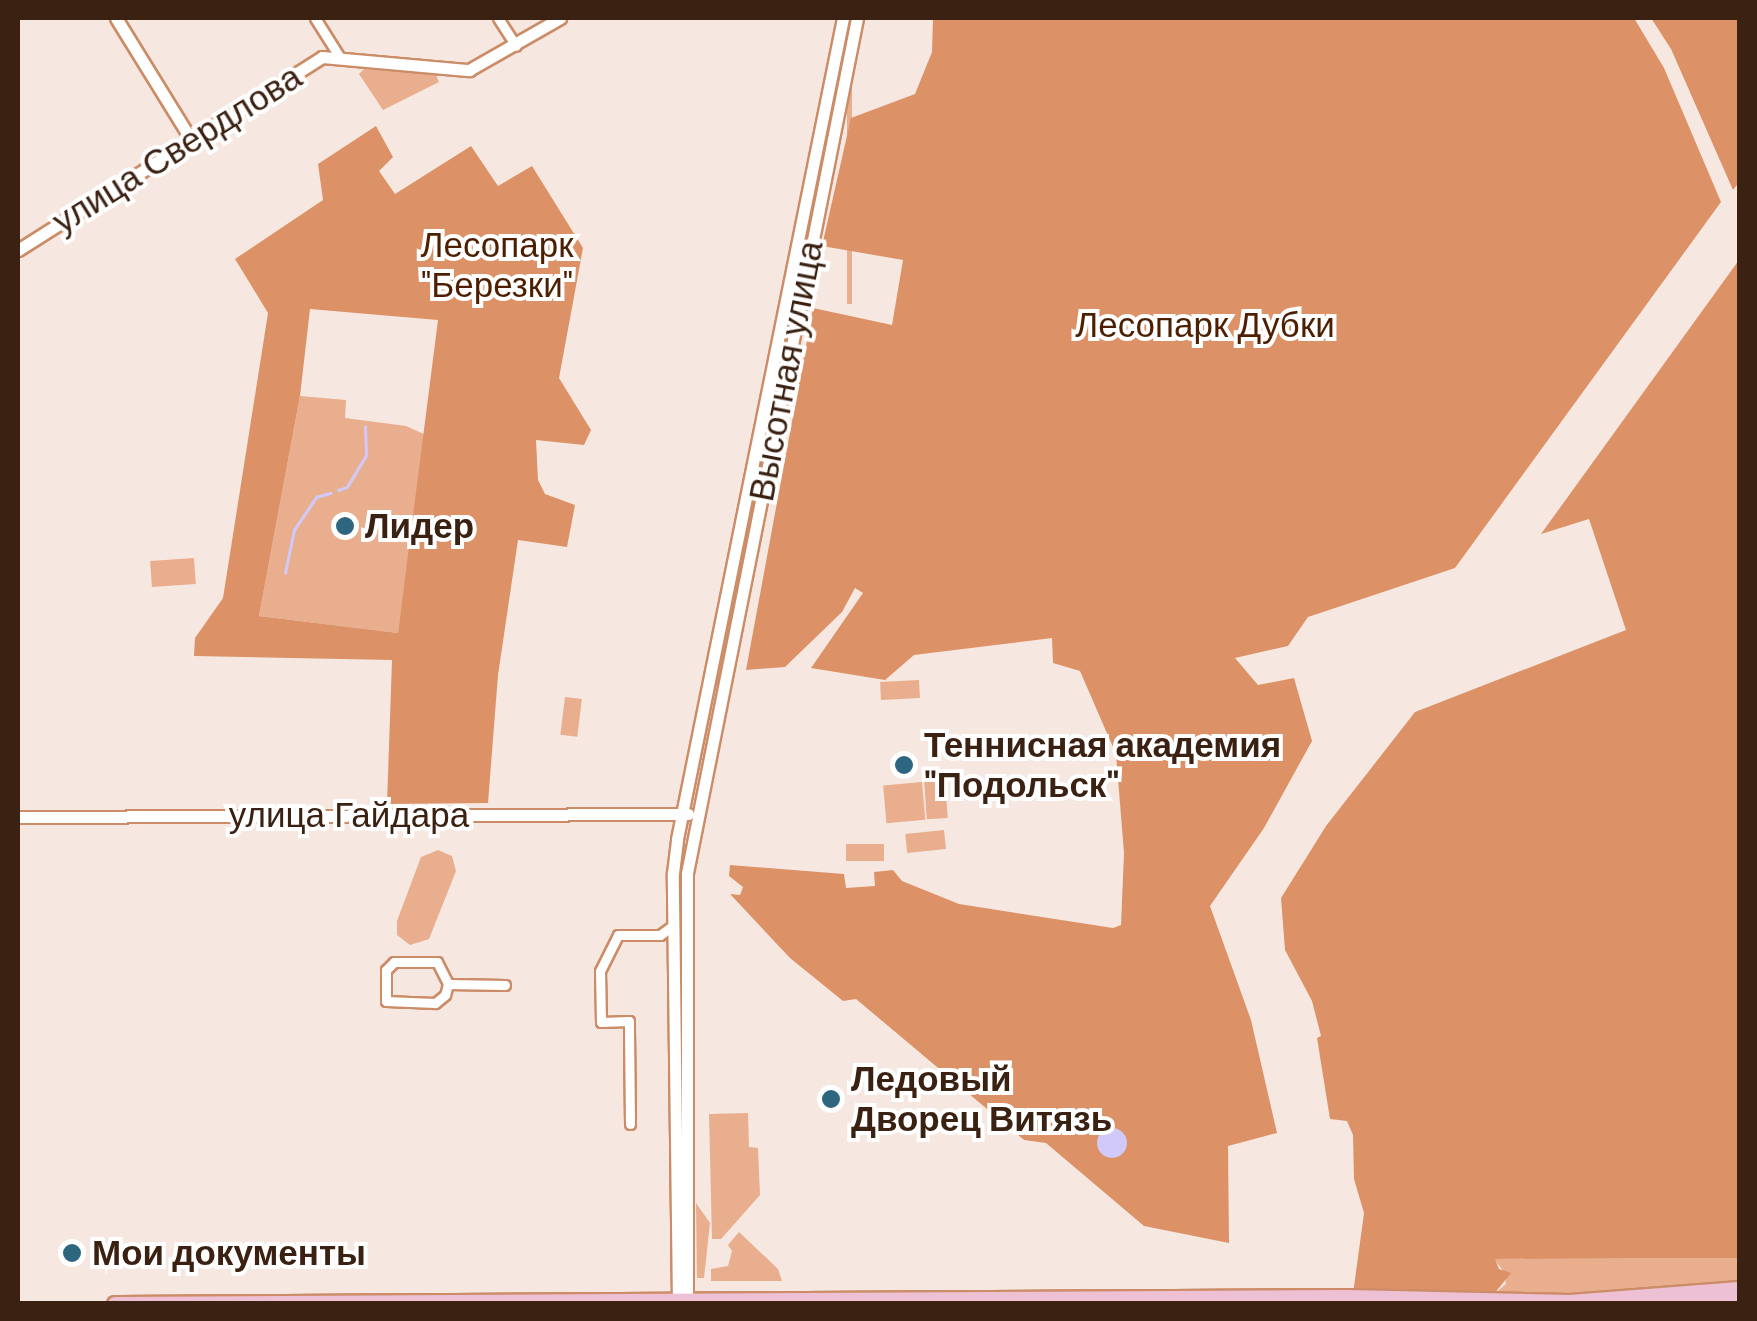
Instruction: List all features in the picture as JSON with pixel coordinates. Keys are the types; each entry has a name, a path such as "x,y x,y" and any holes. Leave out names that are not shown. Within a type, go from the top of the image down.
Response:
{"main road":[{"path":"115,1304 1347,1297 1570,1302 1740,1290"},
{"path":"1680,1304 1740,1301"}],"street":[{"path":"116,18 192,140"},
{"path":"315,18 339,56 365,63 462,71 477,68 560,18"},
{"path":"498,18 516,46"},
{"name":"Высотная улица","path":"680,961 674,925 673,873 681,816 842,18"},
{"name":"Высотная улица","path":"683,1302 680,961 687,873 857,18"},
{"name":"улица Свердлова","path":"18,250 322,58 339,56"},
{"path":"701,721 715,724"},
{"path":"693,835 681,816 699,802"},
{"name":"улица Гайдара","path":"18,816 681,816"},
{"path":"630,1124 629,1021 602,1022 600,971 618,935 660,935 674,925"},
{"path":"394,962 437,962 448,984 445,995 435,1002 386,1001 386,970 394,962"},
{"path":"448,984 506,986"}],"shaded area":[{"path":"847,18 852,18 852,304 847,304"},
{"path":"364,69 436,75 439,82 383,110 359,74"},
{"name":"Лидер","path":"300,396 346,400 345,418 406,426 426,435 398,633 259,616"},
{"path":"764,434 769,436 718,686 713,685"},
{"path":"194,558 196,584 152,587 150,561"},
{"path":"919,680 920,698 881,700 880,682"},
{"path":"565,697 582,699 577,737 560,735"},
{"path":"945,779 948,818 927,819 924,780"},
{"path":"922,782 925,820 886,823 883,785"},
{"path":"944,830 946,849 907,853 905,834"},
{"path":"846,844 884,844 884,861 846,861"},
{"path":"438,850 452,856 456,871 429,939 410,945 397,935 397,921 421,857"},
{"path":"748,1113 749,1147 758,1148 760,1195 721,1239 712,1239 709,1114"},
{"path":"1112,1128 1126,1137 1127,1143 1118,1157 1112,1158 1098,1149 1097,1143 1106,1129"},
{"path":"696,1203 710,1223 704,1278 697,1278"},
{"path":"739,1232 778,1269 782,1281 711,1281 711,1269 728,1266 732,1251 728,1245"},
{"path":"1739,1258 1739,1281 1575,1297 1494,1294 1506,1284 1504,1272 1494,1259"}],"green space":[{"name":"Лесопарк Дубки","path":"933,18 1634,18 1664,68 1721,202 1455,568 1308,617 1288,646 1235,658 1258,685 1294,678 1312,741 1264,828 1210,906 1251,1020 1277,1133 1228,1146 1229,1243 1144,1226 1046,1143 1024,1140 856,999 843,1001 790,958 730,894 740,895 743,887 729,876 730,865 844,874 846,888 875,886 874,872 893,870 902,881 959,904 1113,928 1121,925 1124,853 1116,754 1080,671 1053,663 1052,638 914,655 885,680 811,668 863,593 855,588 842,612 785,667 746,670 813,308 892,325 903,260 822,246 851,118 915,94 932,52"},
{"path":"1651,18 1739,18 1740,181 1733,190 1671,49"},
{"name":"Лесопарк \"Березки\"","path":"376,126 393,157 379,171 395,194 471,146 498,186 532,166 583,248 559,378 591,430 584,445 536,440 538,480 545,494 575,505 567,547 518,540 498,675 488,803 387,804 392,660 194,656 195,638 223,598 268,313 235,259 323,200 318,164","holes":["310,309 438,320 398,633 259,616 300,396"]},
{"path":"1739,260 1739,1258 1495,1259 1499,1269 1511,1273 1494,1294 1353,1294 1364,1213 1354,1179 1353,1135 1347,1121 1330,1119 1317,1038 1321,1036 1312,1001 1285,950 1281,898 1326,826 1415,712 1626,630 1589,519 1541,534"}],"waterway":[{"path":"338,490 347,487 366,455 365,427"},
{"path":"285,573 294,530 316,497 330,493"}],"place":[{"name":"Лидер","path":"345,526"},
{"name":"Теннисная академия \"Подольск\"","path":"904,765"},
{"name":"Ледовый Дворец Витязь","path":"831,1099"},
{"name":"Мои документы","path":"72,1253"}]}
